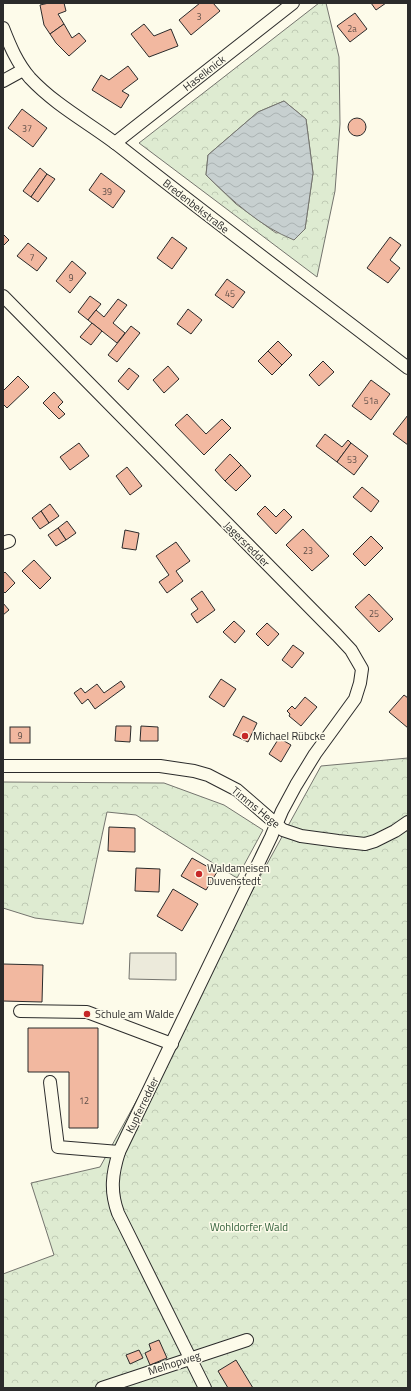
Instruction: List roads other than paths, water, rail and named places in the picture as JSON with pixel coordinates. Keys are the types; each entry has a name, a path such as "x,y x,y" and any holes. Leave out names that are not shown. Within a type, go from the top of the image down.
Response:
{"street":[{"name":"Haselknick","path":"115,143 293,3"},
{"name":"Bredenbekstraße","path":"3,28 11,49 23,70 59,104 115,143 217,224 295,281 408,368"},
{"path":"3,81 23,70"},
{"name":"Jagersredder","path":"3,296 337,635 351,650 362,669 360,683 355,699 315,754 296,785 276,824"},
{"name":"Timms Hege","path":"3,766 160,766 194,771 208,775 237,790 283,830 301,836 365,844 384,837 408,822"},
{"name":"Kupferredder","path":"205,1388 118,1213 113,1200 112,1176 119,1152 276,824"},
{"path":"20,1010 87,1012 172,1044"},
{"path":"50,1082 58,1148 119,1152"},
{"name":"Melhopweg","path":"102,1388 247,1340"}],"water":[{"path":"284,101 306,119 313,173 305,229 294,240 269,228 247,212 206,175 208,155 258,112"}],"place":[{"name":"Michael Rübcke","path":"245,736"},
{"name":"Waldameisen Duvenstedt","path":"199,874"},
{"name":"Schule am Walde","path":"87,1014"}],"park label":[{"name":"Wohldorfer Wald","path":"249,1227"}]}
